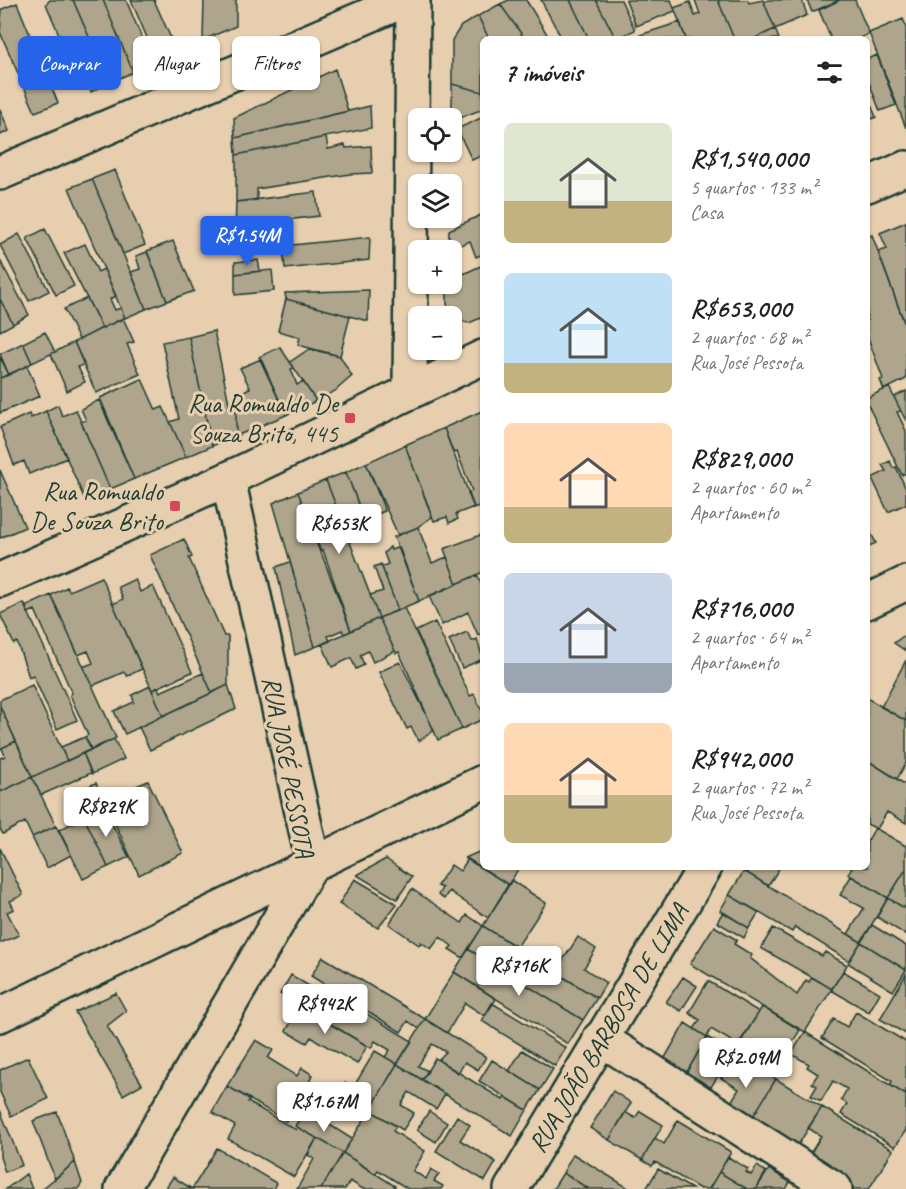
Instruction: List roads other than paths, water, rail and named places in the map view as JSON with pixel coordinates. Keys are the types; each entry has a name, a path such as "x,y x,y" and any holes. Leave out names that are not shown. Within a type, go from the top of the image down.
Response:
{"street":[{"path":"0,173 405,0"},
{"path":"410,390 413,0"},
{"path":"870,184 906,168"},
{"path":"0,580 228,479 480,358"},
{"name":"RUA JOSÉ PESSOTA","path":"122,1189 313,862 228,479"},
{"path":"870,601 906,583"},
{"path":"0,1016 313,862 480,783"},
{"name":"RUA JOÃO BARBOSA DE LIMA","path":"511,1189 703,870"},
{"path":"600,1038 835,1189"}],"place":[{"name":"Rua Romualdo De Souza Brito, 445","path":"350,418"},
{"name":"Rua Romualdo De Souza Brito","path":"175,506"}]}
